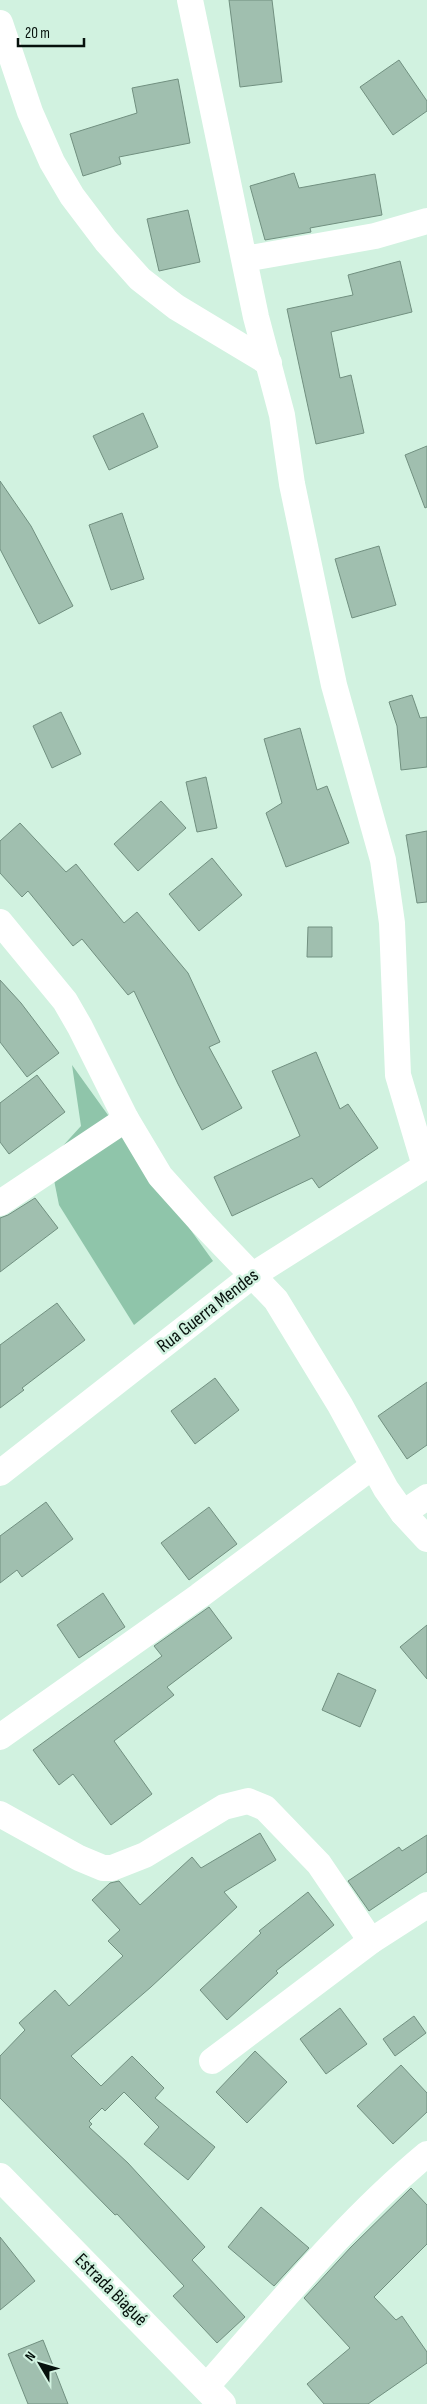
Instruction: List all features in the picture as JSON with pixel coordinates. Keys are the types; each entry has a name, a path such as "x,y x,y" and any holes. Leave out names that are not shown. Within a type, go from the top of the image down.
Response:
{"main road":[{"name":"Estrada Biagué","path":"0,2177 214,2395"}],"street":[{"path":"190,0 256,317 282,415 292,484 334,685 382,860 392,923 398,1075 426,1165"},
{"path":"0,23 30,112 52,162 72,196 106,241 140,279 176,307 269,363"},
{"path":"244,259 375,236 427,221"},
{"path":"0,922 65,1001 126,1119 160,1176 276,1300 308,1350 373,1466 403,1513 427,1539"},
{"path":"0,1203 126,1119"},
{"name":"Rua Guerra Mendes","path":"0,1473 253,1275 426,1165"},
{"path":"0,1737 199,1596 373,1466"},
{"path":"403,1513 427,1497"},
{"path":"0,1814 80,1858 103,1868 112,1868 145,1856 224,1807 248,1800 266,1808 319,1864 371,1941"},
{"path":"212,2060 371,1941 427,1905"},
{"path":"214,2395 342,2236 403,2174 427,2154"}],"green space":[{"path":"72,1065 213,1261 134,1325 59,1205 50,1160 81,1126"}],"building":[{"path":"229,0 272,0 282,82 240,87"},
{"path":"399,60 427,101 427,111 393,135 360,87"},
{"path":"178,79 190,143 119,157 121,164 83,176 70,134 137,113 132,88"},
{"path":"294,173 299,188 375,174 382,215 310,228 311,232 265,240 250,186"},
{"path":"188,210 200,262 159,271 147,219"},
{"path":"400,261 412,312 331,332 340,378 351,375 364,433 316,444 287,309 353,295 348,275"},
{"path":"143,413 158,447 109,470 93,436"},
{"path":"427,446 427,507 425,508 405,455"},
{"path":"0,481 31,526 73,606 39,624 0,549"},
{"path":"122,513 144,579 111,590 89,525"},
{"path":"379,546 396,605 352,618 335,559"},
{"path":"412,695 420,718 427,717 427,767 401,770 397,726 389,702"},
{"path":"61,712 81,754 52,768 33,726"},
{"path":"300,728 317,790 327,786 349,843 286,867 266,813 282,803 264,739"},
{"path":"206,777 217,828 197,832 186,782"},
{"path":"161,801 186,828 138,871 114,844"},
{"path":"20,823 66,872 76,864 124,923 137,912 188,973 220,1042 209,1047 242,1108 202,1130 134,991 128,995 82,939 73,946 28,891 22,897 0,873 0,841"},
{"path":"427,831 427,902 417,903 406,835"},
{"path":"212,858 242,895 199,931 169,894"},
{"path":"308,927 332,927 332,957 307,957"},
{"path":"0,980 21,1003 59,1053 27,1077 0,1042"},
{"path":"316,1052 340,1109 348,1104 378,1148 319,1188 312,1178 232,1216 214,1177 300,1136 272,1071"},
{"path":"37,1075 65,1112 9,1154 0,1142 0,1103"},
{"path":"35,1198 58,1228 0,1272 0,1218"},
{"path":"57,1303 85,1340 22,1388 24,1390 0,1408 0,1345"},
{"path":"215,1378 239,1410 195,1444 171,1411"},
{"path":"427,1382 427,1445 407,1459 378,1416"},
{"path":"46,1502 73,1539 22,1577 17,1570 0,1583 0,1536"},
{"path":"209,1507 237,1544 189,1580 161,1543"},
{"path":"103,1593 125,1627 79,1658 57,1625"},
{"path":"209,1607 232,1638 167,1687 174,1695 114,1741 152,1794 111,1825 73,1774 59,1785 33,1750 162,1656 154,1646"},
{"path":"427,1625 427,1679 400,1647"},
{"path":"338,1673 376,1690 360,1727 322,1710"},
{"path":"260,1833 276,1860 224,1892 237,1907 151,1987 71,2056 101,2086 132,2056 164,2088 155,2098 215,2147 188,2180 144,2144 159,2127 124,2092 105,2111 102,2108 89,2121 92,2124 89,2127 128,2163 205,2247 192,2260 245,2317 217,2343 173,2296 184,2286 117,2214 115,2215 0,2098 0,2056 25,2030 19,2023 55,1990 69,2006 123,1956 108,1941 120,1930 92,1900 110,1883 119,1881 140,1905 192,1857 201,1868"},
{"path":"427,1835 427,1872 369,1911 348,1881 399,1847 402,1851"},
{"path":"308,1892 334,1925 276,1971 278,1973 227,2020 200,1990 261,1933 259,1931"},
{"path":"340,2008 367,2044 326,2074 300,2039"},
{"path":"414,2016 426,2033 395,2056 383,2039"},
{"path":"255,2051 287,2082 247,2123 216,2092"},
{"path":"401,2065 427,2093 427,2112 393,2144 357,2106"},
{"path":"411,2188 427,2205 427,2244 374,2297 396,2320 402,2316 427,2352 427,2363 368,2404 324,2404 307,2384 350,2348 304,2298 351,2247"},
{"path":"261,2207 309,2248 274,2286 228,2247"},
{"path":"0,2237 35,2281 0,2310"},
{"path":"43,2340 68,2404 28,2404 8,2354"}]}
